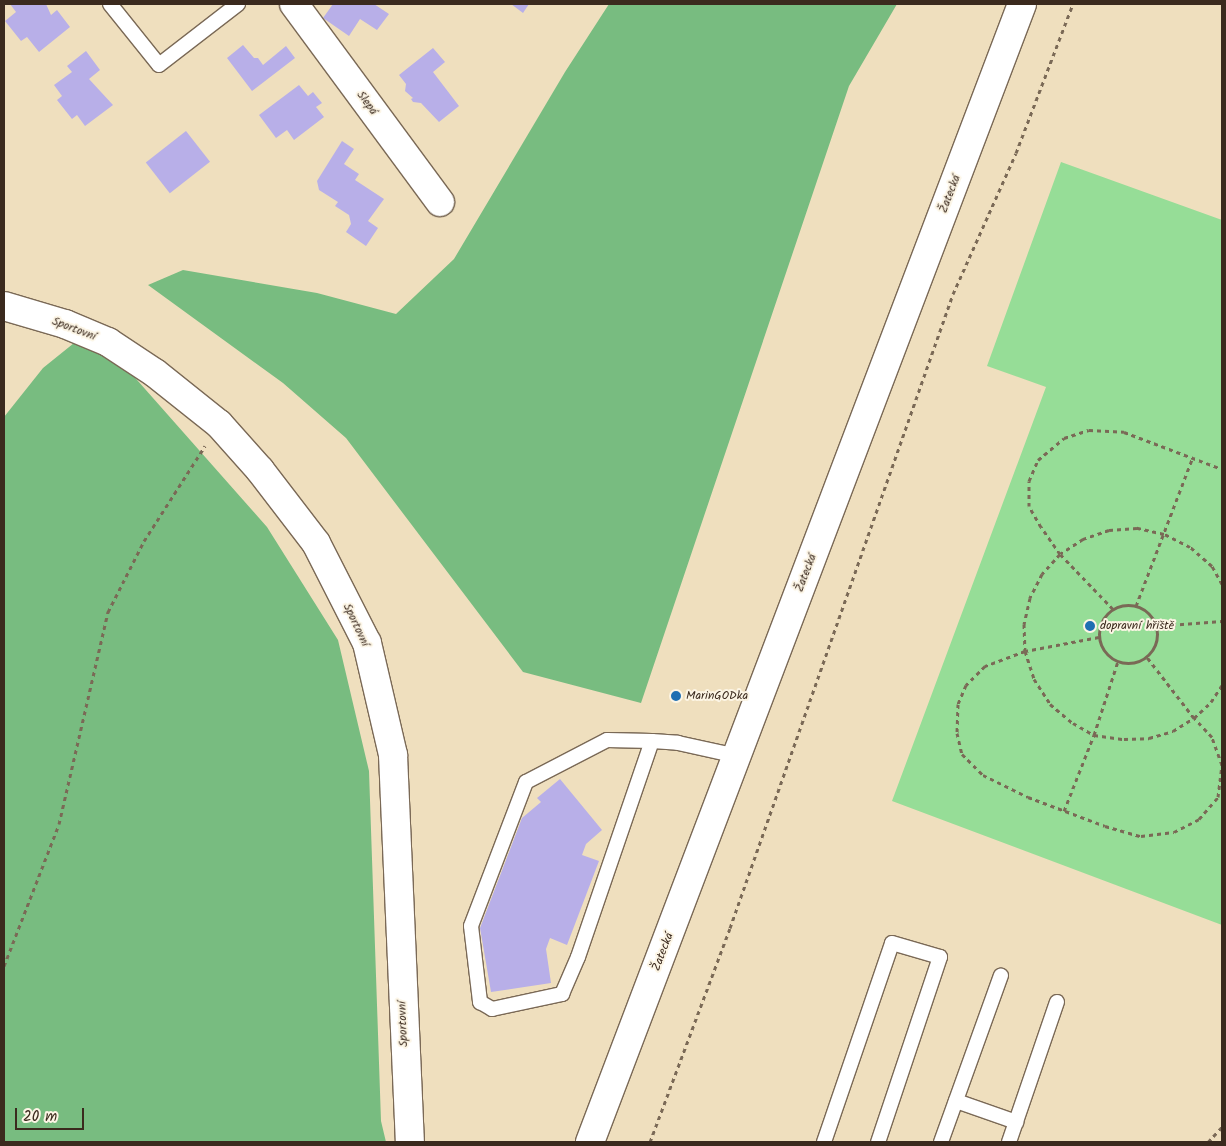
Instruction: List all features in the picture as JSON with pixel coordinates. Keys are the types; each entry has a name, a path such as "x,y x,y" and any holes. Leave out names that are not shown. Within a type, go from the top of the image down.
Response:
{"street":[{"name":"Slepá","path":"294,4 440,202"},
{"name":"Žatecká","path":"590,1142 1022,4"},
{"name":"Sportovní","path":"4,306 65,324 108,342 155,373 218,424 260,470 316,543 367,643 394,756 410,1142"}],"lane":[{"path":"110,4 159,65 238,4"},
{"path":"652,741 578,957 562,994 492,1009 480,1002 471,926 526,782 607,740 652,741 678,742 737,756"},
{"path":"824,1142 892,942 940,957 878,1142"},
{"path":"941,1142 1001,975"},
{"path":"1009,1142 1057,1002"},
{"path":"956,1101 1016,1122"}],"path":[{"path":"650,1142 734,918 953,294 1016,153 1073,4"},
{"path":"4,966 59,824 108,612 144,541 218,424"},
{"path":"1112,609 1060,554 1041,527 1030,506 1030,481 1038,460 1064,438 1089,430 1124,432 1222,469"},
{"path":"1136,606 1193,457"},
{"path":"1222,584 1212,566 1190,547 1164,534 1137,528 1109,530 1083,539 1060,554 1042,574 1030,598 1024,624 1025,651 1034,679 1050,704 1073,723 1094,735 1124,740 1149,738 1173,731 1194,718 1211,702 1222,685"},
{"path":"1128,605 1136,606 1145,610 1156,626 1156,643 1146,656 1137,661 1118,661 1105,652 1099,637 1102,621 1112,609 1128,605"},
{"path":"1156,626 1222,620"},
{"path":"1099,637 1025,651 985,666 966,685 958,704 956,733 962,754 983,774 1028,797 1141,836 1174,832 1199,819 1218,797 1222,765 1212,737 1194,718 1146,656"},
{"path":"1064,811 1094,735 1118,661"},
{"path":"1208,1142 1222,1127"}],"green space":[{"path":"609,4 897,4 849,86 641,703 523,672 346,438 283,383 148,285 183,270 317,293 396,314 454,259 565,72"},
{"name":"dopravní hřiště","path":"1061,162 1222,220 1222,925 892,801 1046,387 987,366"},
{"path":"79,339 130,372 267,527 338,640 369,771 381,1121 386,1142 4,1142 4,417 43,368"}],"building":[{"path":"10,4 46,4 51,15 57,10 70,27 39,52 27,37 21,41 5,21 16,12"},
{"path":"333,4 374,4 389,14 377,30 360,19 349,36 323,18"},
{"path":"511,4 529,4 523,13"},
{"path":"243,45 263,65 286,46 295,58 252,91 227,58"},
{"path":"433,48 445,62 433,72 459,106 439,122 421,103 413,102 411,99 413,98 405,91 406,84 399,75"},
{"path":"86,51 100,70 89,79 113,105 85,126 77,115 72,119 57,100 62,96 54,85 72,72 67,66"},
{"path":"299,85 308,96 313,92 322,103 316,107 324,117 294,140 287,130 276,138 259,115"},
{"path":"186,131 210,162 170,193 146,162"},
{"path":"342,141 354,149 344,164 359,174 355,180 384,199 368,221 378,228 366,246 346,232 351,224 349,215 335,206 338,202 319,190 317,181"},
{"path":"560,779 602,830 586,844 582,855 599,861 567,945 550,938 546,949 551,983 491,992 480,928 522,818 541,802 537,798"}],"place":[{"name":"dopravní hřiště","path":"1090,626"},
{"name":"MarinGODka","path":"676,696"}]}
